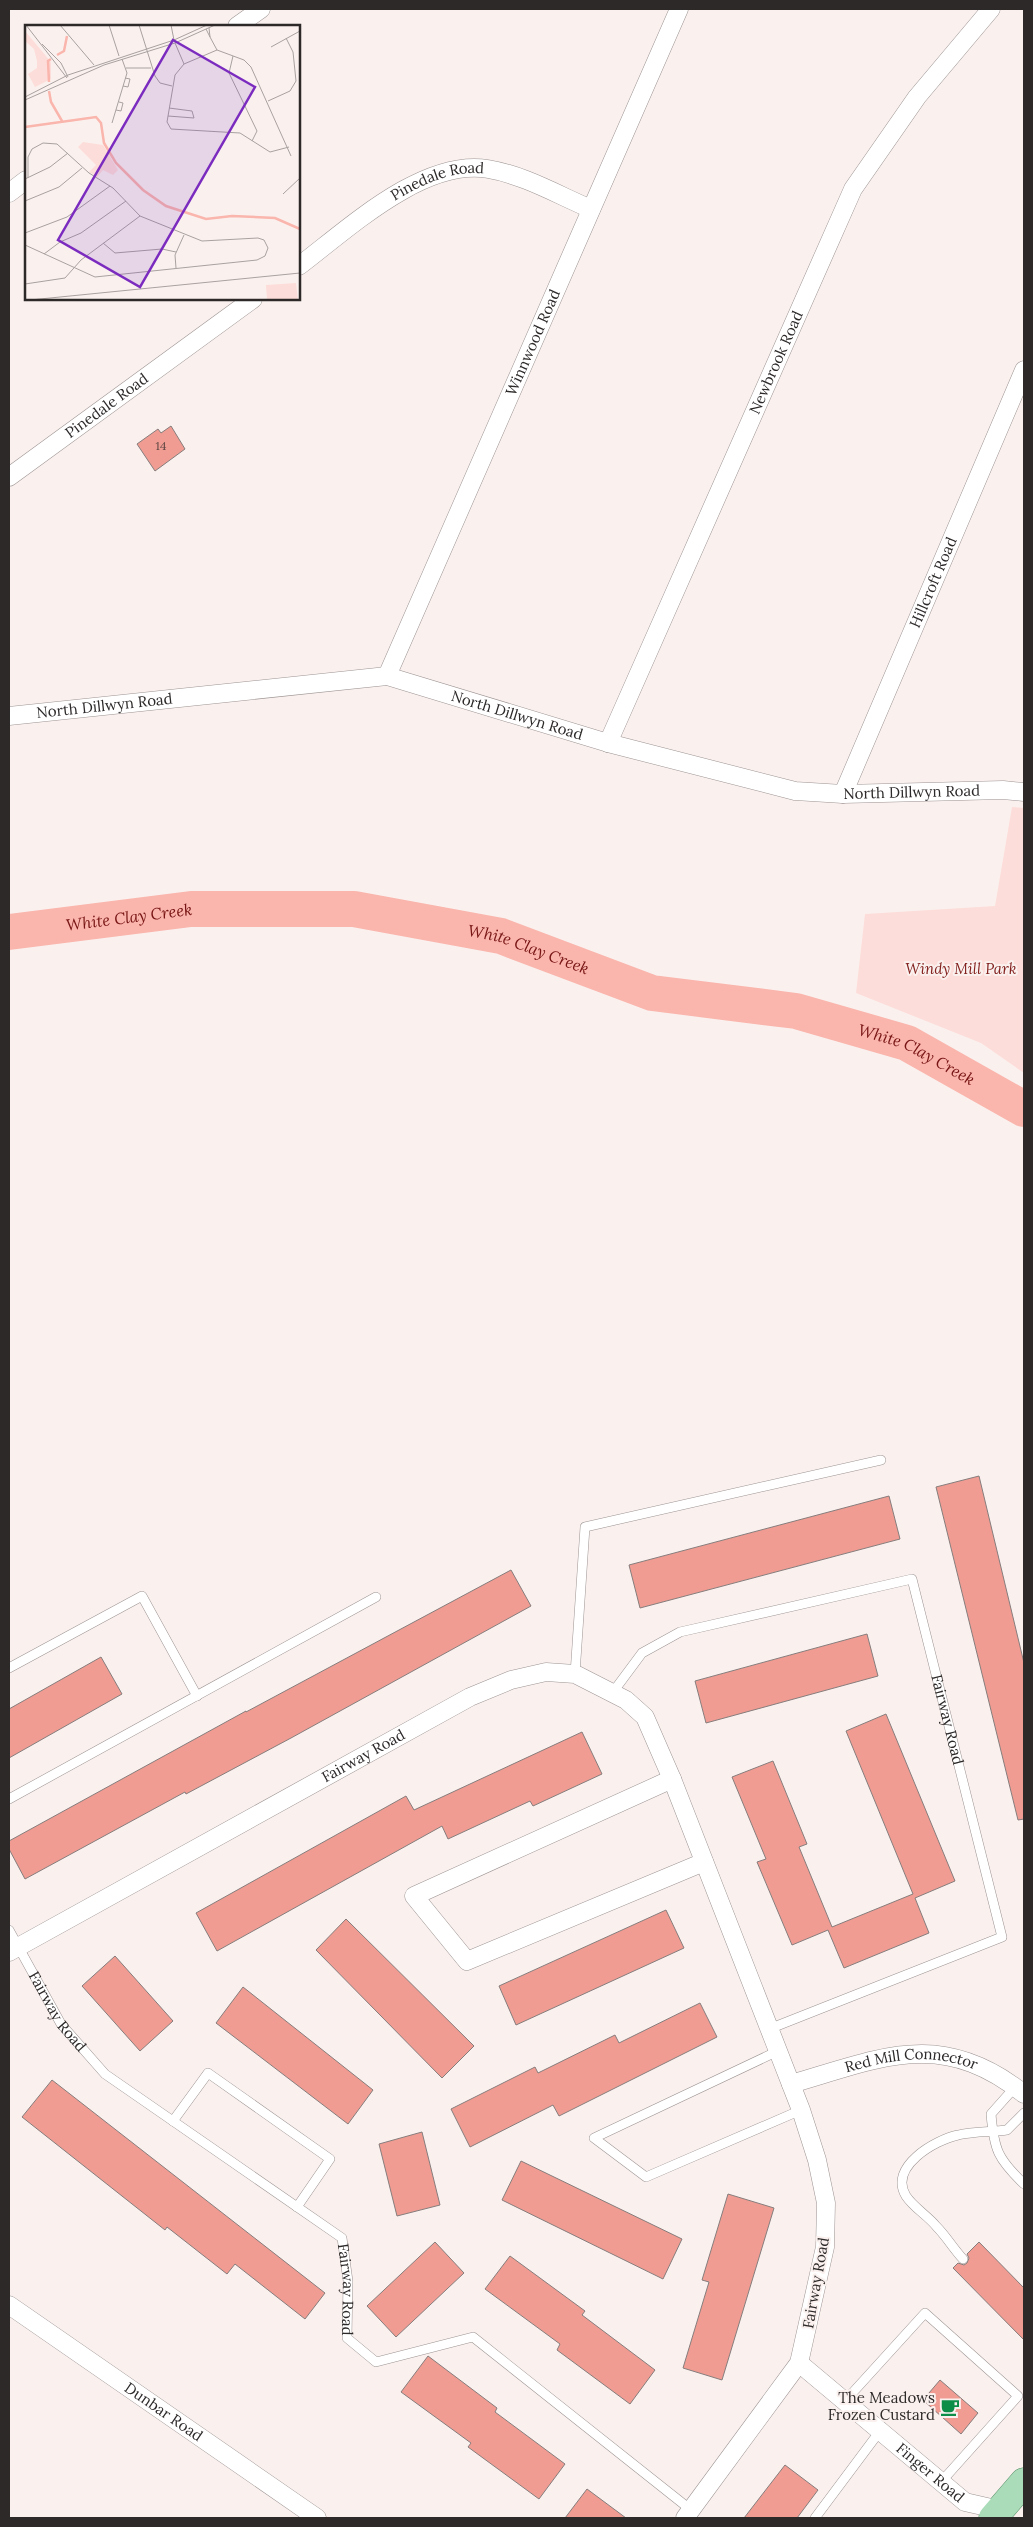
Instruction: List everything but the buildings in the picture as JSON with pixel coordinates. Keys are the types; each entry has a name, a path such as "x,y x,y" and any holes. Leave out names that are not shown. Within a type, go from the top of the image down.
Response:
{"main road":[{"path":"997,2514 1024,2482"}],"street":[{"path":"238,25 261,9"},
{"name":"Winnwood Road","path":"387,676 679,9"},
{"name":"Newbrook Road","path":"608,744 853,189 917,97 991,9"},
{"name":"Pinedale Road","path":"300,265 399,193 421,180 448,170 463,168 487,169 515,176 591,209"},
{"path":"9,193 25,181"},
{"name":"Pinedale Road","path":"9,478 253,300"},
{"name":"Hillcroft Road","path":"843,794 1024,370"},
{"name":"North Dillwyn Road","path":"9,716 387,676 608,744 795,791 843,794 1004,790 1024,792"},
{"name":"Fairway Road","path":"13,1950 470,1696 511,1680 546,1672 575,1674 613,1692 645,1717 672,1779 801,2110 817,2160 826,2203 825,2247 799,2363 688,2514"},
{"path":"672,1779 414,1896 467,1961 704,1862"},
{"name":"Red Mill Connector","path":"791,2084 889,2056 925,2053 957,2058 1019,2090"},
{"name":"Dunbar Road","path":"9,2305 317,2518"},
{"name":"Finger Road","path":"799,2363 965,2502 997,2514"}],"lane":[{"path":"575,1674 585,1527 881,1460"},
{"name":"Fairway Road","path":"613,1692 642,1653 680,1632 912,1579 1002,1936 769,2029"},
{"path":"9,1668 142,1596 197,1696"},
{"path":"9,1800 376,1597"},
{"name":"Fairway Road","path":"9,1930 13,1950 61,2024 105,2074 342,2238 348,2281 347,2338 376,2362 473,2336 688,2514"},
{"path":"778,2052 594,2138 646,2177 801,2110"},
{"path":"173,2121 208,2073 330,2159 297,2207"},
{"path":"1019,2090 991,2114 994,2144 1004,2165 1024,2184"},
{"path":"963,2259 936,2226 906,2196 902,2183 906,2169 917,2156 935,2144 956,2135 1007,2130 1024,2113"},
{"path":"845,2402 925,2313 1021,2393 941,2482"},
{"path":"815,2518 880,2431"}],"green space":[{"name":"Windy Mill Park","path":"1012,807 1024,808 1024,1073 981,1043 856,993 865,914 995,906"}],"waterway":[{"name":"White Clay Creek","path":"9,932 191,909 354,909 501,936 652,993 796,1011 907,1043 1024,1109"}],"place":[{"name":"The Meadows Frozen Custard","path":"950,2407"}]}
